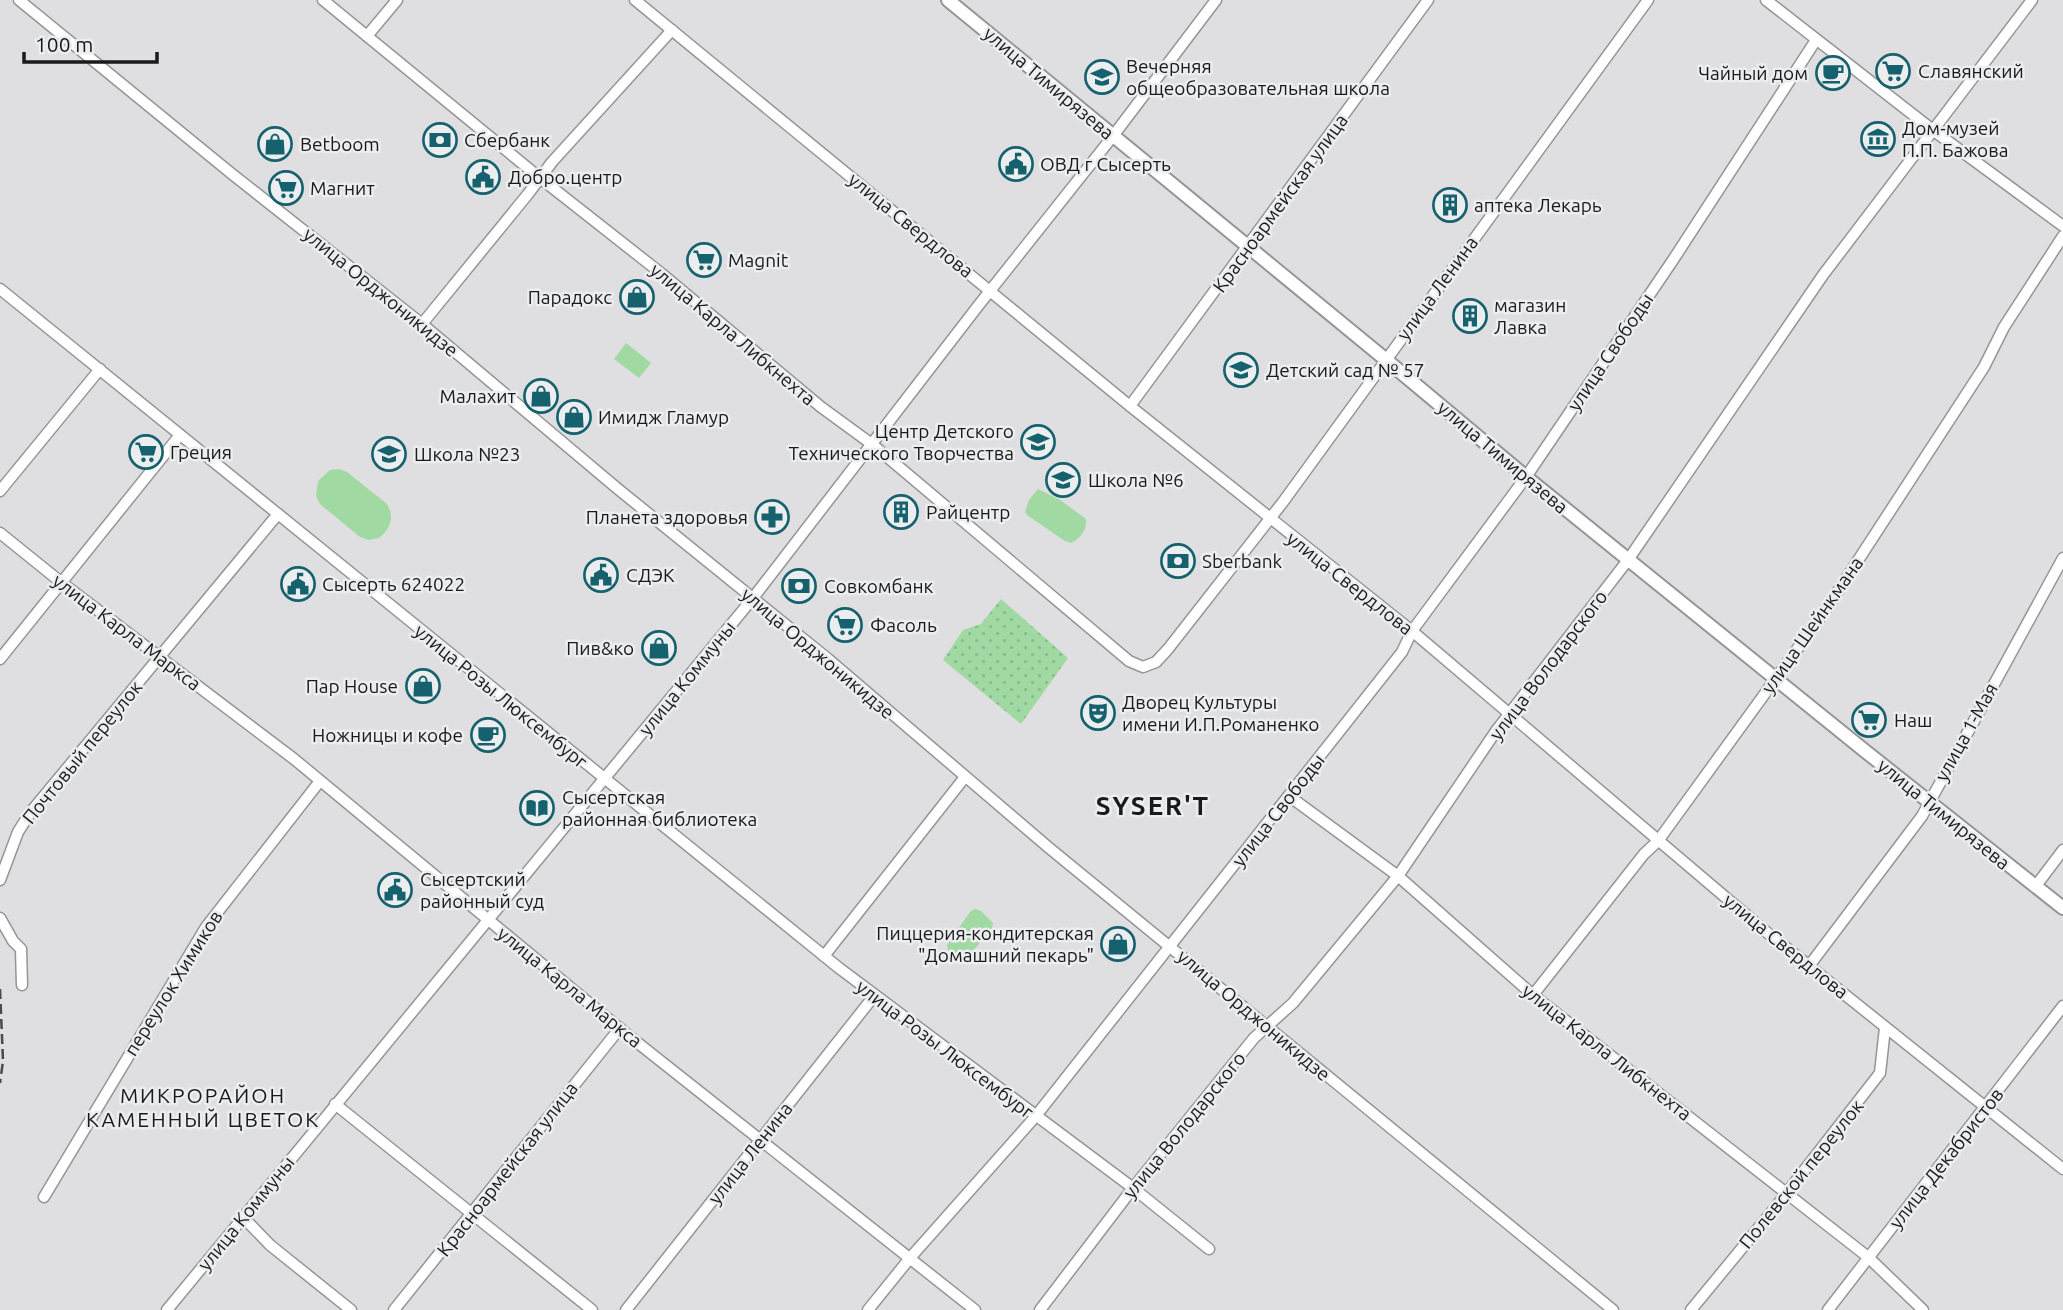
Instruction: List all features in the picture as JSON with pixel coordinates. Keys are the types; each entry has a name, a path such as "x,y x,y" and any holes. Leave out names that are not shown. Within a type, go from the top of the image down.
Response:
{"main road":[{"name":"улица Тимирязева","path":"948,0 1526,477 2063,908"}],"street":[{"name":"улица Орджоникидзе","path":"19,0 232,174 422,324 618,489 828,659 965,777 1265,1026 1613,1310"},
{"name":"улица Карла Либкнехта","path":"323,0 662,274 821,407 873,445 1129,662 1143,667"},
{"path":"368,36 397,0"},
{"name":"улица Свердлова","path":"635,0 1130,406 1412,631 1809,966 2063,1169"},
{"name":"Красноармейская улица","path":"1130,406 1428,0"},
{"name":"улица Ленина","path":"1143,667 1156,662 1168,649 1270,519 1648,0"},
{"path":"1766,0 1934,131 2063,226"},
{"name":"улица Володарского","path":"1040,1310 1133,1188 1265,1026 1293,1003 1398,876 1510,713 1628,560 1823,275 2032,0"},
{"name":"улица Коммуны","path":"167,1310 753,598 990,290 1113,136 1213,1"},
{"path":"422,324 552,162 672,30"},
{"name":"улица Свободы","path":"868,1310 910,1258 1035,1117 1402,652 1412,631 1526,477 1673,260 1816,40"},
{"name":"улица Шейнкмана","path":"1533,995 1643,855 1658,841 1842,585 1983,367 2004,327 2063,236"},
{"name":"улица Розы Люксембург","path":"0,289 874,996 1133,1188 1209,1249"},
{"path":"0,491 100,369"},
{"path":"0,659 180,435"},
{"name":"Почтовый переулок","path":"0,880 18,832 30,813 278,514"},
{"name":"улица Карла Маркса","path":"0,533 320,781 620,1028 975,1310"},
{"name":"улица 1-Мая","path":"1809,966 1929,803 2063,558"},
{"path":"824,956 965,777"},
{"name":"переулок Химиков","path":"44,1197 206,927 320,781"},
{"name":"улица Карла Либкнехта","path":"1289,796 1398,876 1533,995 1868,1257 1923,1310"},
{"path":"2035,887 2063,850"},
{"path":"0,918 13,941 21,949 22,985"},
{"name":"улица Ленина","path":"626,1310 874,996"},
{"name":"улица Декабристов","path":"1828,1310 2063,1006"},
{"name":"Полевской переулок","path":"1691,1310 1880,1073 1885,1027"},
{"name":"Красноармейская улица","path":"394,1310 620,1028"},
{"path":"335,1104 592,1310"},
{"path":"243,1217 270,1245 351,1310"}],"green space":[{"path":"626,343 651,363 639,378 614,359"},
{"path":"330,470 347,472 387,504 391,514 390,523 379,538 369,540 360,537 320,504 316,496 318,481"},
{"path":"1038,489 1060,500 1086,519 1083,533 1078,539 1071,543 1065,541 1027,515 1025,512 1029,500"},
{"path":"1001,599 1068,658 1021,724 943,660 963,630 981,624"},
{"path":"975,909 981,911 993,923 992,929 964,961 948,950 947,945 970,912"}],"railway":[{"path":"0,989 3,1061 0,1083"}],"place":[{"name":"Славянский","path":"1893,71"},
{"name":"Чайный дом","path":"1833,73"},
{"name":"Вечерняя общеобразовательная школа","path":"1102,77"},
{"name":"Дом-музей П.П. Бажова","path":"1878,139"},
{"name":"Сбербанк","path":"440,140"},
{"name":"Betboom","path":"275,144"},
{"name":"ОВД г Сысерть","path":"1016,164"},
{"name":"Добро.центр","path":"483,177"},
{"name":"Магнит","path":"286,188"},
{"name":"аптека Лекарь","path":"1450,205"},
{"name":"Magnit","path":"704,260"},
{"name":"Парадокс","path":"637,297"},
{"name":"магазин Лавка","path":"1470,316"},
{"name":"Детский сад № 57","path":"1241,370"},
{"name":"Малахит","path":"541,396"},
{"name":"Имидж Гламур","path":"574,417"},
{"name":"Центр Детского Технического Творчества","path":"1038,442"},
{"name":"Греция","path":"146,452"},
{"name":"Школа №23","path":"389,454"},
{"name":"Школа №6","path":"1063,480"},
{"name":"Райцентр","path":"901,512"},
{"name":"Планета здоровья","path":"772,517"},
{"name":"Sberbank","path":"1178,561"},
{"name":"СДЭК","path":"601,575"},
{"name":"Сысерть 624022","path":"298,584"},
{"name":"Совкомбанк","path":"799,586"},
{"name":"Фасоль","path":"845,625"},
{"name":"Пив&ко","path":"659,648"},
{"name":"Пар House","path":"423,686"},
{"name":"Дворец Культуры имени И.П.Романенко","path":"1098,713"},
{"name":"Наш","path":"1869,720"},
{"name":"Ножницы и кофе","path":"488,735"},
{"name":"Сысертская районная библиотека","path":"537,808"},
{"name":"Сысертский районный суд","path":"395,890"},
{"name":"Пиццерия-кондитерская \"Домашний пекарь\"","path":"1118,944"}],"district":[{"name":"SYSER'T","path":"1153,805"},
{"name":"МИКРОРАЙОН КАМЕННЫЙ ЦВЕТОК","path":"203,1107"}]}
